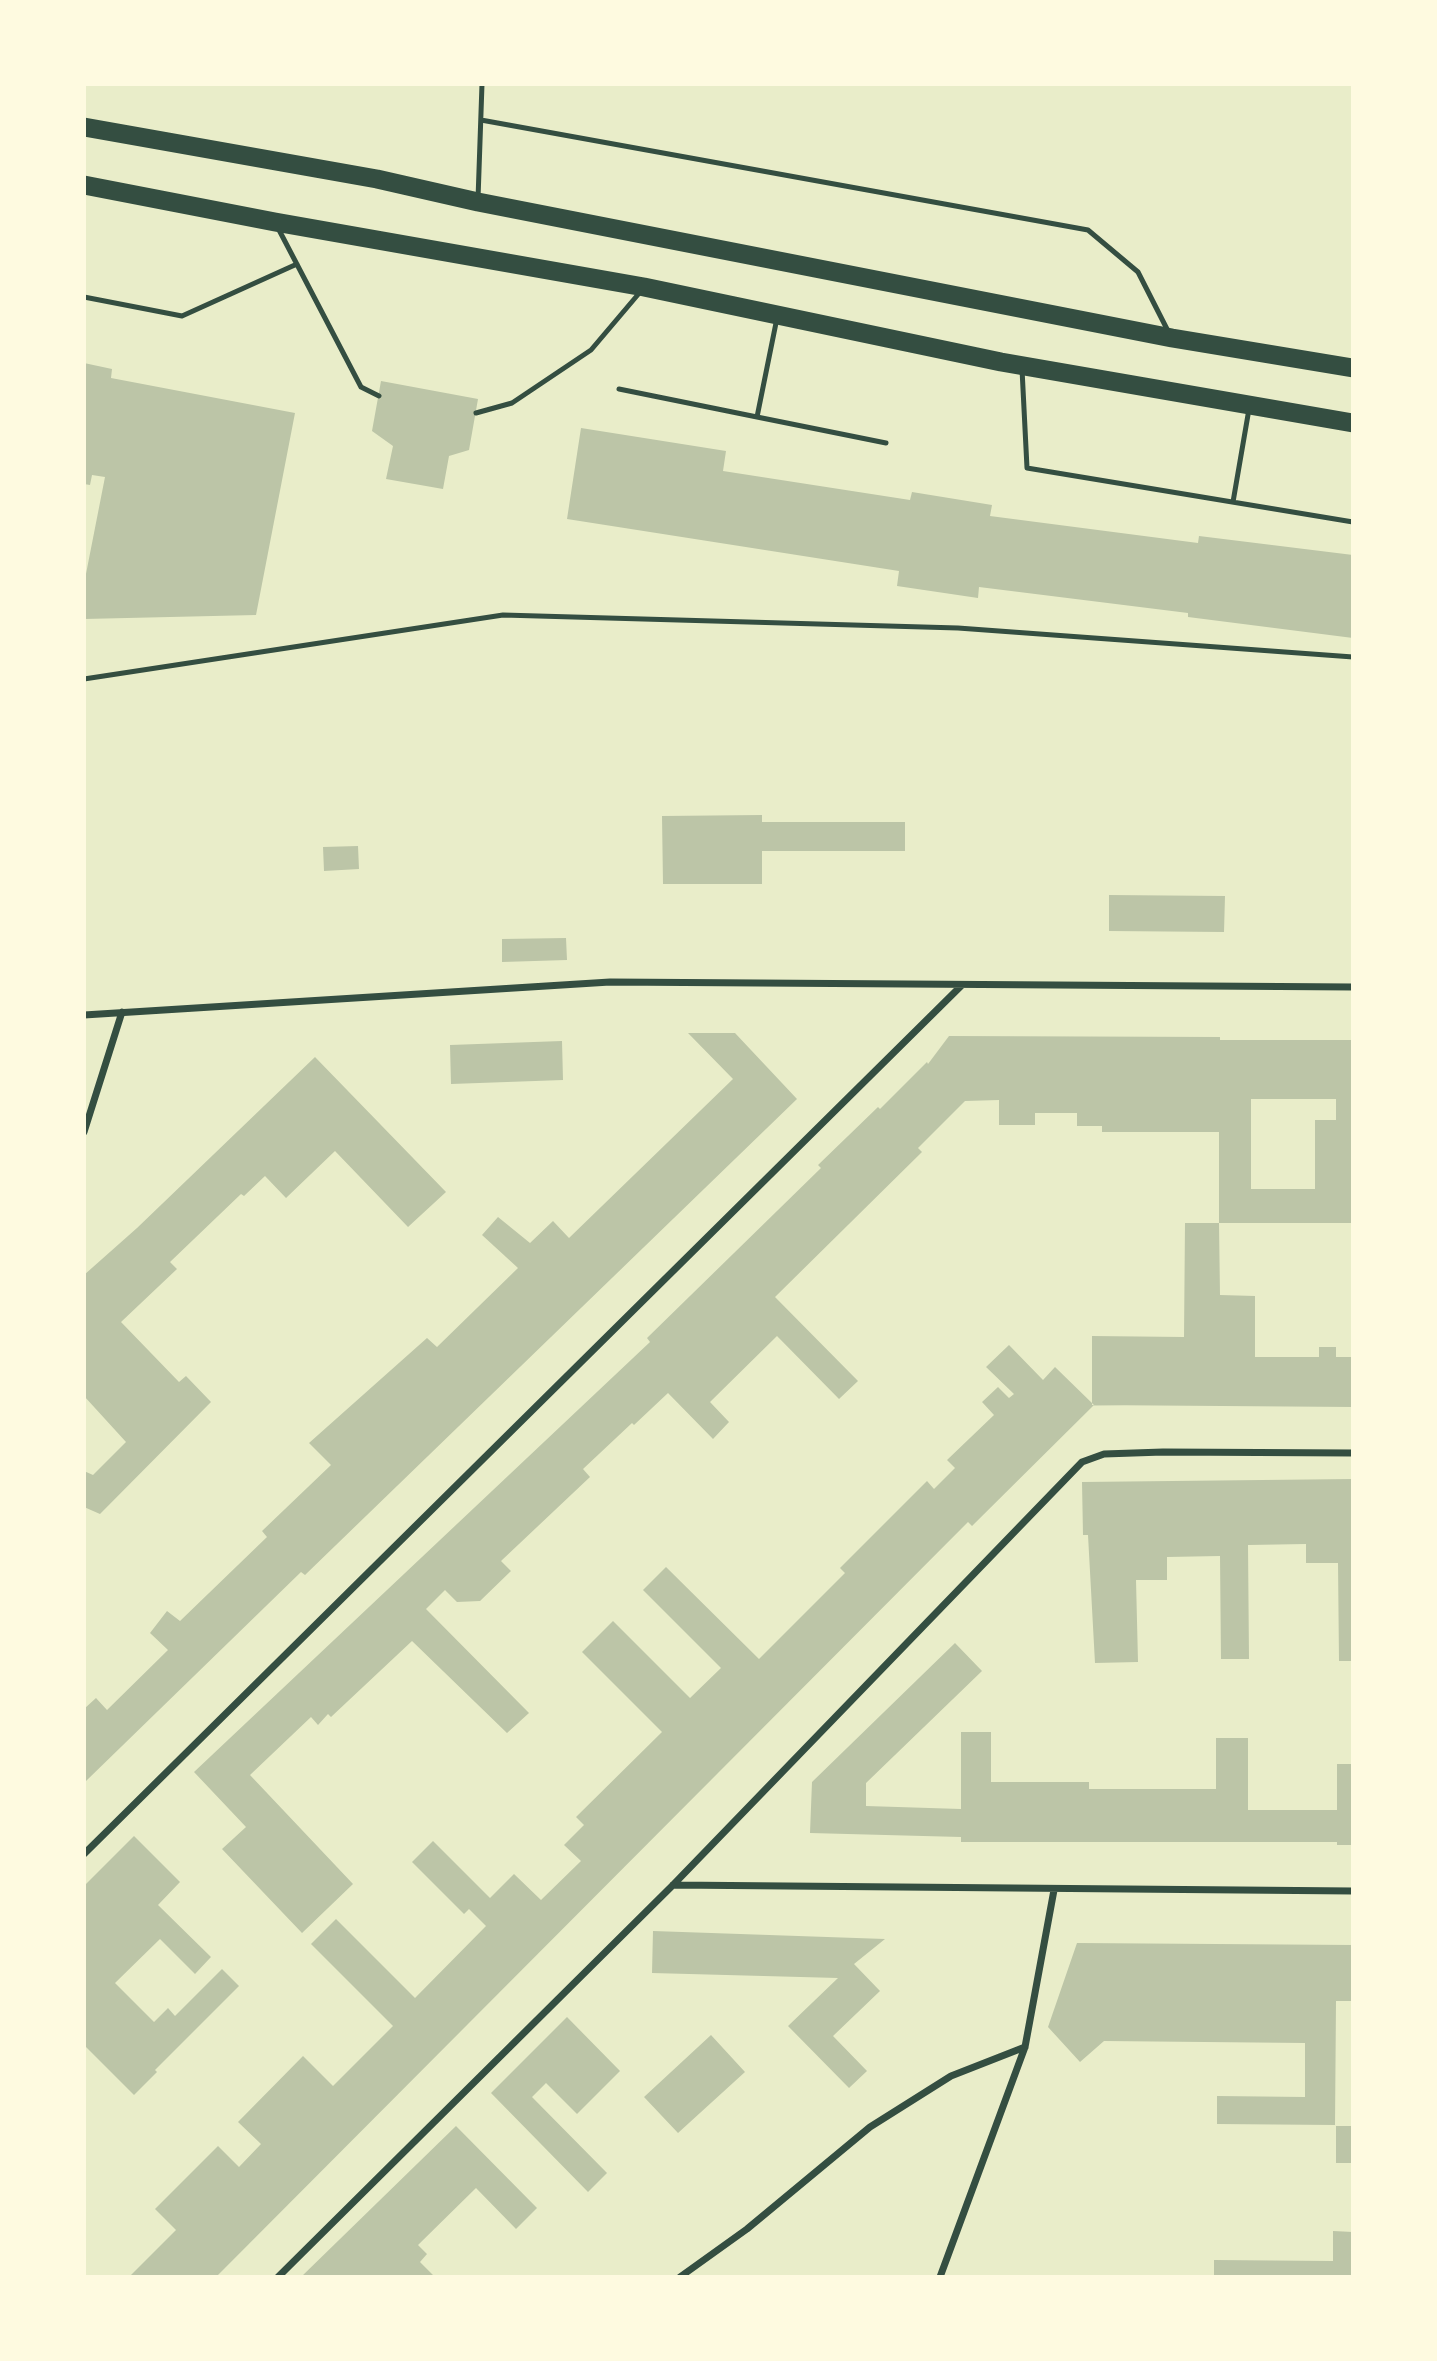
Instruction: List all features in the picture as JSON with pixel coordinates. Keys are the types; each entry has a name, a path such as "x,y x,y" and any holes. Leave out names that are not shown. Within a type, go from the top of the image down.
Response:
{"highway":[{"path":"84,127 377,179 478,202 1172,338 1353,368"},
{"path":"84,186 644,286 1022,365 1353,423"}],"street":[{"path":"84,1015 610,982 1353,987"},
{"path":"84,1854 962,985"},
{"path":"84,1132 122,1012"},
{"path":"278,2277 673,1885 1082,1462 1104,1454 1163,1452 1353,1453"},
{"path":"673,1885 1353,1891"},
{"path":"940,2277 1025,2047 1054,1890"},
{"path":"680,2277 747,2229 870,2127 951,2076 1025,2047"}],"lane":[{"path":"478,202 482,84"},
{"path":"481,120 1088,230 1138,272 1172,338"},
{"path":"275,222 361,387 379,396"},
{"path":"84,297 182,316 297,264"},
{"path":"476,413 512,403 591,350 644,286"},
{"path":"757,417 778,315"},
{"path":"1022,365 1027,468 1353,522"},
{"path":"619,389 886,443"},
{"path":"1233,502 1249,404"},
{"path":"84,679 503,615 958,628 1353,657"}],"building":[{"path":"84,363 112,369 111,378 295,413 256,615 84,619 84,584 105,477 92,475 90,485 84,484"},
{"path":"381,381 478,399 469,450 449,456 443,489 386,479 393,446 372,431"},
{"path":"581,428 726,451 723,471 910,500 912,492 992,505 990,516 1198,543 1199,536 1353,555 1353,638 1188,617 1188,613 979,587 978,598 897,586 899,571 567,519"},
{"path":"762,815 762,822 905,822 905,851 762,851 762,884 663,884 662,816"},
{"path":"358,846 359,869 324,871 323,847"},
{"path":"1109,895 1225,896 1224,932 1109,931"},
{"path":"566,938 567,960 502,962 502,939"},
{"path":"688,1033 735,1033 797,1099 305,1575 301,1572 86,1781 84,1709 96,1698 107,1710 168,1650 150,1633 167,1611 180,1621 267,1537 262,1531 331,1465 309,1443 427,1338 437,1347 518,1268 482,1235 498,1217 530,1243 553,1221 569,1238 733,1079"},
{"path":"949,1036 1353,1040 1353,1223 1219,1223 1219,1132 1102,1132 1102,1126 1077,1126 1077,1113 1035,1113 1035,1125 999,1125 999,1100 965,1101 918,1148 922,1152 775,1297 858,1381 839,1399 777,1336 710,1402 729,1422 713,1439 668,1393 583,1469 590,1477 501,1561 511,1571 480,1601 457,1602 445,1590 426,1609 529,1713 507,1733 412,1641 331,1717 328,1714 318,1725 311,1717 250,1775 353,1884 302,1933 222,1849 246,1827 194,1772 650,1342 647,1338 821,1168 818,1165 927,1062 928,1064","holes":["1251,1099 1336,1099 1336,1120 1315,1120 1315,1189 1251,1189"]},
{"path":"562,1041 563,1080 451,1084 450,1045"},
{"path":"315,1057 446,1192 408,1227 335,1151 286,1198 265,1176 244,1196 241,1194 170,1262 177,1269 121,1322 179,1382 186,1376 211,1402 100,1514 84,1507 84,1471 93,1475 126,1442 84,1396 84,1275 137,1228"},
{"path":"1185,1223 1219,1223 1220,1295 1255,1296 1255,1357 1319,1357 1319,1347 1336,1347 1336,1357 1353,1357 1353,1407 1092,1405 1092,1336 1184,1337"},
{"path":"1009,1345 1043,1380 1055,1367 1094,1405 972,1526 968,1522 216,2277 129,2277 176,2230 155,2209 218,2146 239,2167 261,2144 238,2122 303,2056 333,2086 393,2026 311,1944 336,1919 415,1998 486,1926 469,1909 464,1914 412,1862 433,1841 490,1898 514,1874 541,1900 581,1861 564,1845 584,1825 576,1817 662,1732 582,1652 613,1621 690,1698 721,1668 643,1590 666,1567 759,1659 845,1573 840,1568 927,1481 934,1489 955,1468 947,1460 994,1415 982,1402 998,1387 1009,1398 1014,1394 986,1367"},
{"path":"1353,1479 1353,1661 1339,1661 1338,1563 1306,1563 1306,1544 1248,1545 1249,1659 1221,1659 1220,1556 1167,1557 1167,1580 1136,1580 1138,1662 1095,1663 1088,1535 1083,1535 1082,1482"},
{"path":"955,1643 982,1671 866,1783 866,1806 961,1809 961,1732 991,1732 991,1782 1089,1782 1089,1789 1216,1789 1216,1738 1248,1738 1248,1810 1337,1810 1337,1764 1353,1764 1353,1845 1337,1845 1337,1842 961,1842 961,1837 810,1833 812,1782"},
{"path":"134,1836 180,1882 158,1905 211,1957 195,1974 160,1939 115,1983 154,2022 168,2008 175,2016 222,1969 239,1986 155,2070 157,2072 134,2095 84,2045 84,1886"},
{"path":"653,1931 885,1939 854,1964 880,1991 833,2036 867,2071 849,2088 788,2026 838,1978 652,1973"},
{"path":"1077,1943 1353,1945 1353,2001 1336,2001 1335,2125 1217,2124 1217,2096 1305,2097 1305,2043 1104,2041 1080,2062 1048,2027"},
{"path":"567,2017 620,2071 577,2114 546,2083 532,2097 607,2173 588,2192 491,2093"},
{"path":"711,2035 745,2072 678,2133 644,2097"},
{"path":"456,2126 537,2208 516,2229 476,2188 418,2245 427,2254 420,2262 435,2277 301,2277"},
{"path":"1336,2126 1353,2126 1353,2163 1336,2163"},
{"path":"1333,2231 1353,2232 1353,2277 1214,2277 1214,2260 1333,2261"}]}
